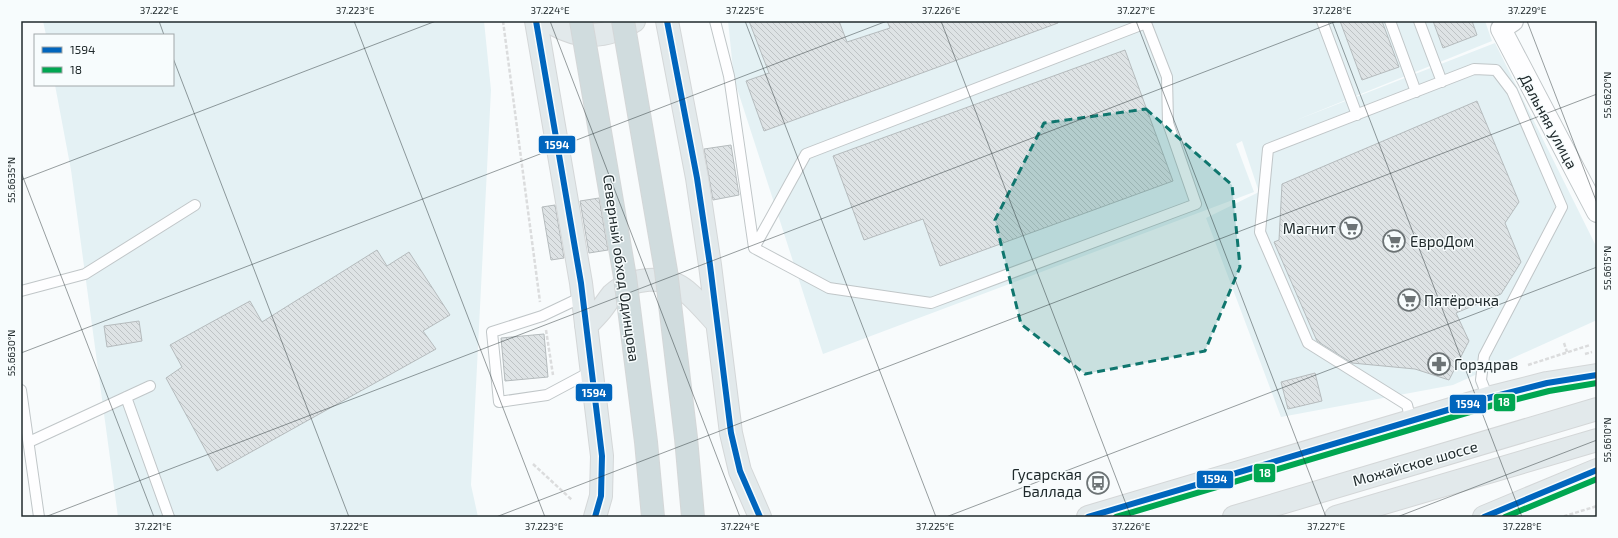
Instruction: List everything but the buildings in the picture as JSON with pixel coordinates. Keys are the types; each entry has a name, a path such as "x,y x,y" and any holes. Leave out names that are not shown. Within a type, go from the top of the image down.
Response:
{"highway":[{"name":"Северный обход Одинцова","path":"582,21 625,277 646,442 653,517"},
{"path":"623,21 666,271 694,517"}],"main road":[{"path":"536,21 582,297 592,371 602,456 600,496 595,517"},
{"path":"549,21 570,32 593,36 615,31 634,21"},
{"path":"667,21 697,178 710,264 731,433 740,471 760,517"},
{"path":"586,326 620,289 641,281 653,280 660,280 677,285 686,291 716,322"},
{"path":"1088,517 1488,398 1548,383 1597,375"},
{"name":"Можайское шоссе","path":"1234,517 1597,409"},
{"name":"Можайское шоссе","path":"1336,517 1597,440"},
{"path":"1485,517 1597,470"}],"street":[{"name":"Дальняя улица","path":"1505,24 1597,212"}],"lane":[{"path":"715,21 729,76 754,248"},
{"path":"1322,21 1357,115"},
{"path":"1390,21 1416,92"},
{"path":"1420,21 1442,82"},
{"path":"1146,23 1167,77 1168,123 1196,204 931,303 829,288 754,248 806,154 1146,23"},
{"path":"1411,420 1407,405 1308,343 1260,232 1268,149 1474,69 1496,70 1512,91 1562,207 1484,356 1482,380 1488,398"},
{"path":"21,290 85,274 195,205"},
{"path":"582,297 542,316 492,332 499,402 547,395 592,371"},
{"path":"28,442 150,386"},
{"path":"21,390 39,517"},
{"path":"126,397 169,517"}],"path":[{"path":"502,21 542,316 553,376 525,398"},
{"path":"1564,343 1567,352 1590,345"},
{"path":"533,464 572,500"},
{"path":"1566,517 1565,516 1597,506"}],"highlighted area":[{"path":"1146,109 1232,185 1240,267 1205,351 1085,374 1021,324 995,220 1044,123"}],"shaded area":[{"path":"43,21 484,21 491,90 471,485 478,517 118,517 71,170 55,86 174,86 174,34 46,34"},
{"path":"728,21 1485,21 1492,41 1294,121 1495,43 1597,248 1597,320 1453,385 1281,417 1206,218 1259,192 1242,141 1236,144 1254,192 823,354 734,79"}],"transit line":[{"name":"1594","path":"536,21 581,283 602,456 601,496 595,517"},
{"name":"1594","path":"667,21 697,178 710,265 731,433 740,471 760,517"},
{"name":"1594","path":"1088,517 1488,398 1547,383 1597,375"},
{"name":"18","path":"1116,517 1490,406 1549,391 1597,383"},
{"name":"1594","path":"1484,517 1597,470"},
{"name":"18","path":"1505,517 1597,479"}],"place":[{"name":"Магнит","path":"1351,228"},
{"name":"ЕвроДом","path":"1394,241"},
{"name":"Пятёрочка","path":"1409,300"},
{"name":"Горздрав","path":"1439,364"},
{"name":"Гусарская Баллада","path":"1098,483"}]}
